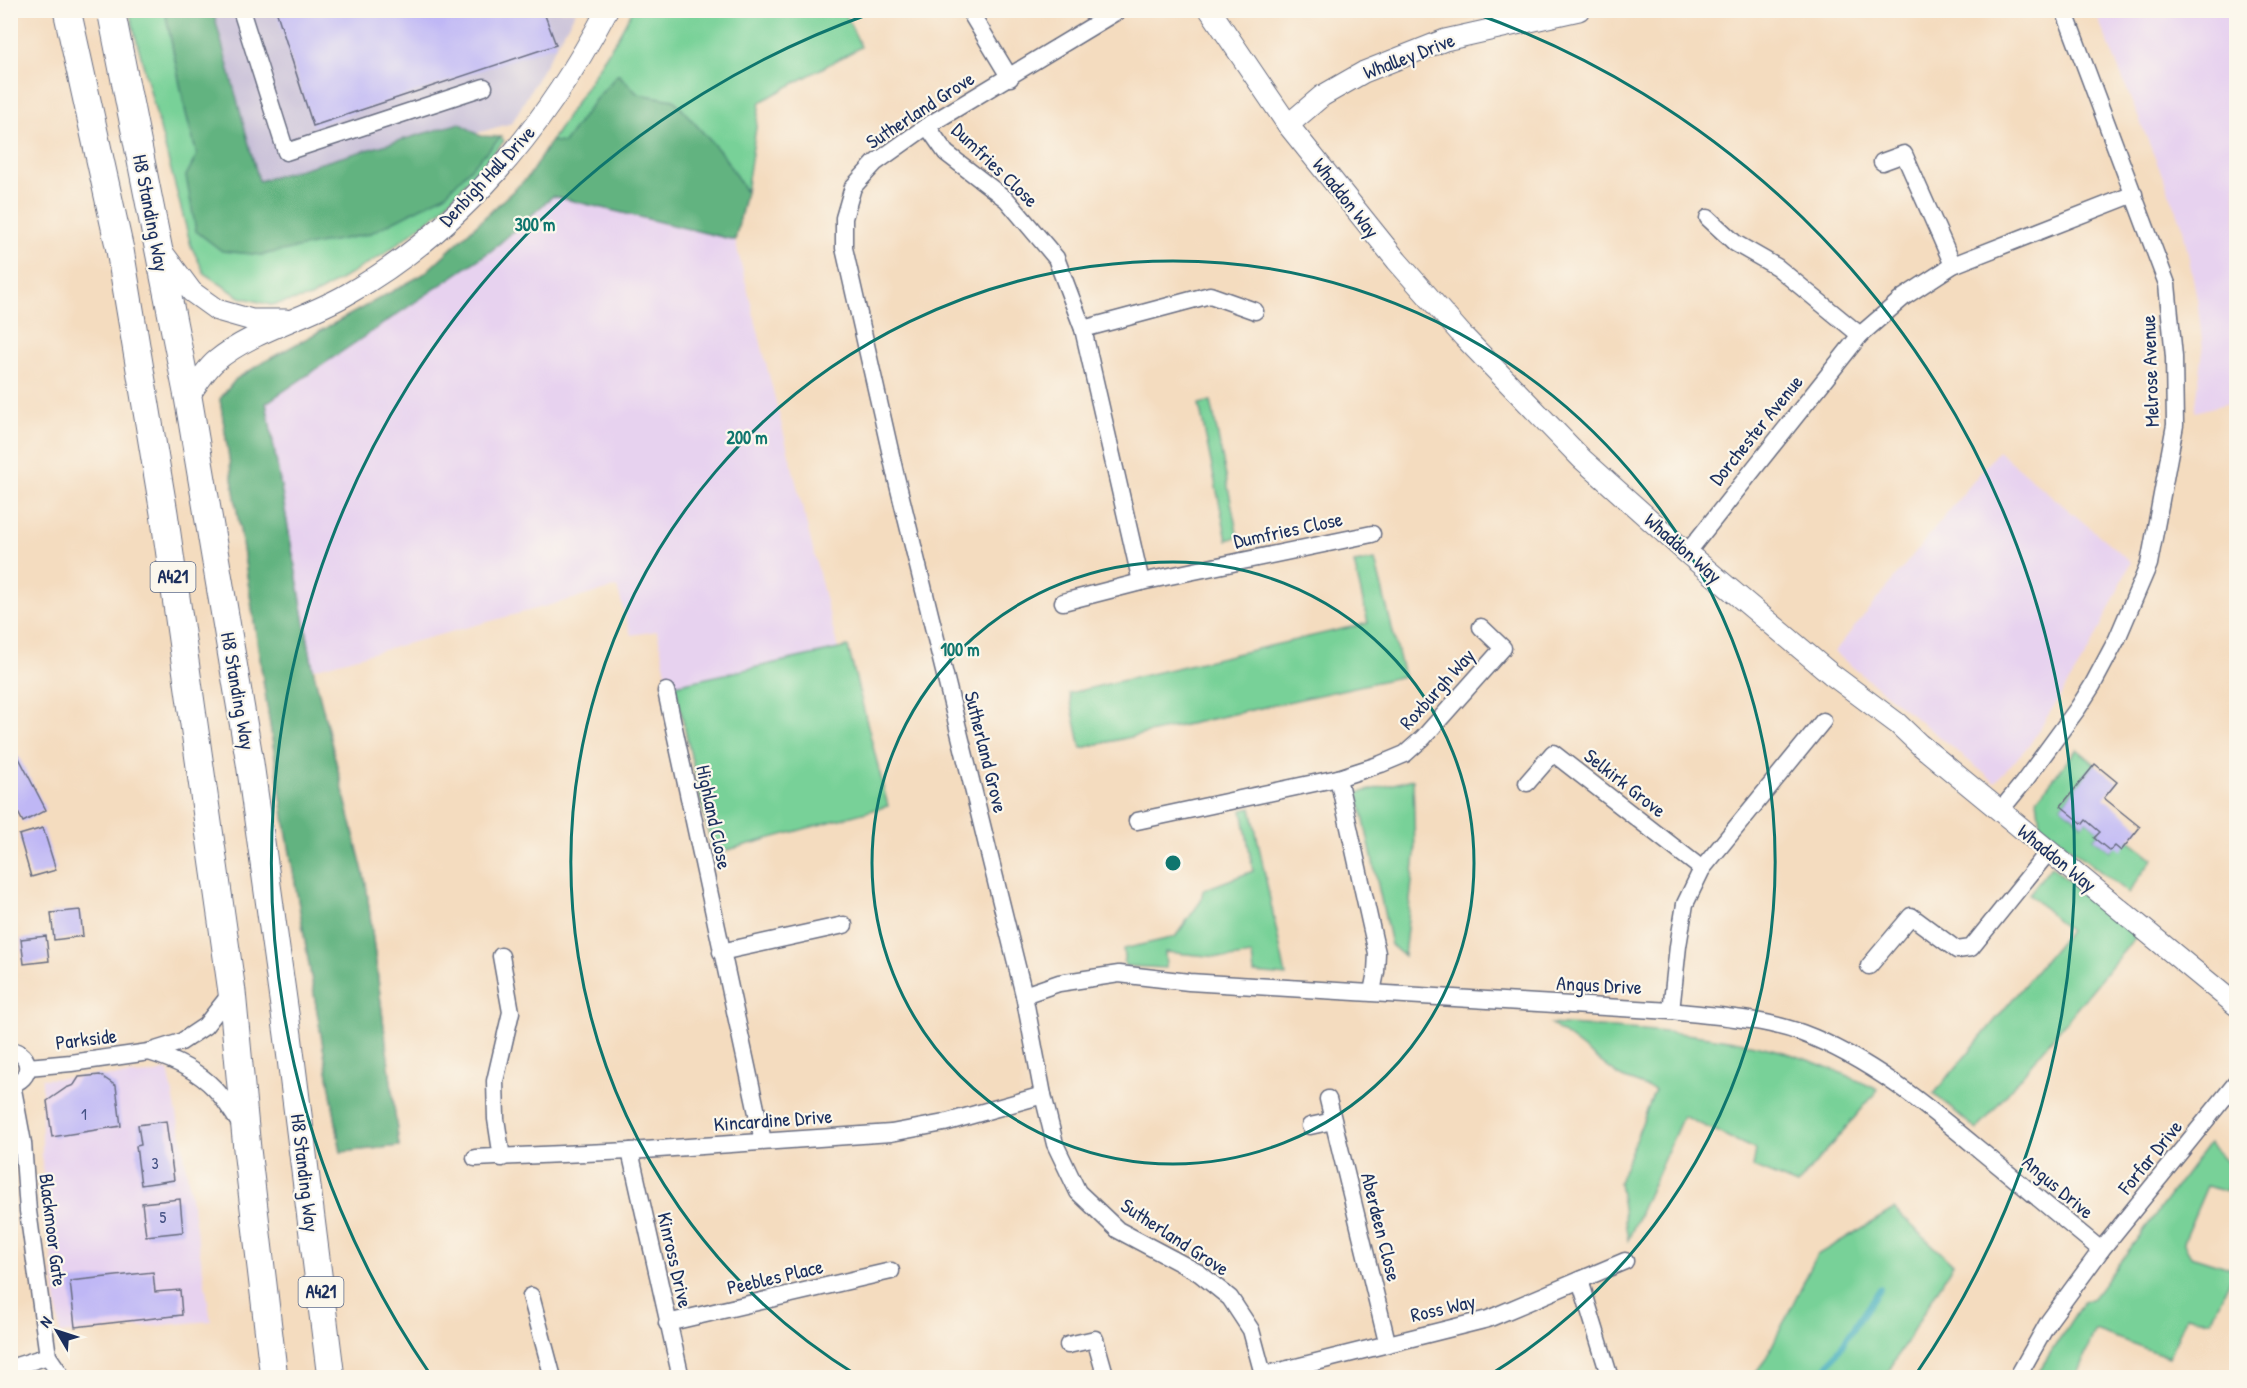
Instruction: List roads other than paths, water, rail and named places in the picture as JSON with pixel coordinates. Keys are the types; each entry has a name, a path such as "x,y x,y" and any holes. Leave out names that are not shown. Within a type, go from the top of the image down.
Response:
{"highway":[{"name":"H8 Standing Way","path":"68,10 120,250 164,513 232,992 246,1141 274,1377"},
{"name":"H8 Standing Way","path":"111,10 188,397 250,763 331,1377"}],"street":[{"path":"241,10 286,152 484,87"},
{"path":"592,39 597,10"},
{"name":"Denbigh Hall Drive","path":"188,397 215,362 241,345 345,296 404,258 458,213 510,158 550,106 592,39 607,10"},
{"path":"969,10 1010,78"},
{"name":"Sutherland Grove","path":"1119,10 1010,78 927,126 875,163 853,187 844,218 844,248 896,477 1024,995 1055,1144 1078,1192 1118,1230 1199,1273 1230,1298 1251,1330 1264,1376"},
{"name":"Whaddon Way","path":"1210,10 1288,125 1396,261 1464,337 1582,459 1687,553 1831,674 1898,724 1919,744 2236,1005"},
{"name":"Whalley Drive","path":"1288,125 1322,96 1364,72 1500,18 1579,10"},
{"name":"Melrose Avenue","path":"2000,811 2030,774 2092,686 2117,639 2149,564 2175,425 2174,357 2167,284 2064,10"},
{"name":"Dumfries Close","path":"927,126 946,153 1007,200 1056,258 1083,328 1141,582"},
{"path":"1882,162 1904,154 1953,265"},
{"name":"Dorchester Avenue","path":"1687,553 1860,335 1904,297 1953,265 2134,194"},
{"path":"1708,218 1735,243 1777,267 1860,335"},
{"name":"Denbigh Hall Drive","path":"157,244 192,292 218,310 252,320 296,320"},
{"path":"1083,328 1210,295 1255,311"},
{"name":"Dumfries Close","path":"1063,602 1141,582 1372,534"},
{"name":"Roxburgh Way","path":"1137,821 1338,778 1405,754 1423,738 1503,648 1481,627"},
{"name":"Highland Close","path":"666,691 763,1141"},
{"path":"1671,1011 1685,904 1702,869 1823,721"},
{"name":"Selkirk Grove","path":"1527,783 1554,753 1702,869"},
{"path":"1338,778 1377,953 1372,992"},
{"path":"1869,966 1911,916 1957,950 1971,948 2049,851"},
{"path":"721,952 844,925"},
{"path":"501,956 511,1012 495,1081 495,1119 502,1158"},
{"name":"Angus Drive","path":"1024,995 1059,983 1119,974 1189,982 1671,1011 1745,1020 1802,1033 1864,1063 1930,1108 2101,1250"},
{"name":"Parkside","path":"28,1067 149,1052 181,1042 205,1026 232,992"},
{"path":"10,1050 24,1056 28,1067 25,1076 11,1084"},
{"name":"Parkside","path":"149,1052 168,1058 200,1077 215,1090 246,1141"},
{"name":"Forfar Drive","path":"2017,1377 2049,1321 2101,1250 2236,1083"},
{"name":"Blackmoor Gate","path":"11,1084 23,1143 28,1210 48,1356 63,1377"},
{"name":"Kincardine Drive","path":"475,1158 630,1151 891,1133 944,1123 1043,1095"},
{"name":"Aberdeen Close","path":"1328,1099 1388,1342"},
{"path":"1310,1126 1333,1120"},
{"name":"Kinross Drive","path":"630,1151 681,1377"},
{"name":"Ross Way","path":"1264,1376 1388,1342 1488,1319 1625,1261"},
{"name":"Peebles Place","path":"668,1323 891,1271"},
{"path":"1580,1280 1610,1377"},
{"path":"531,1296 553,1377"},
{"path":"1068,1345 1095,1339 1106,1377"},
{"path":"10,1368 48,1356"}],"waterway":[{"path":"1820,1378 1880,1289"}]}
